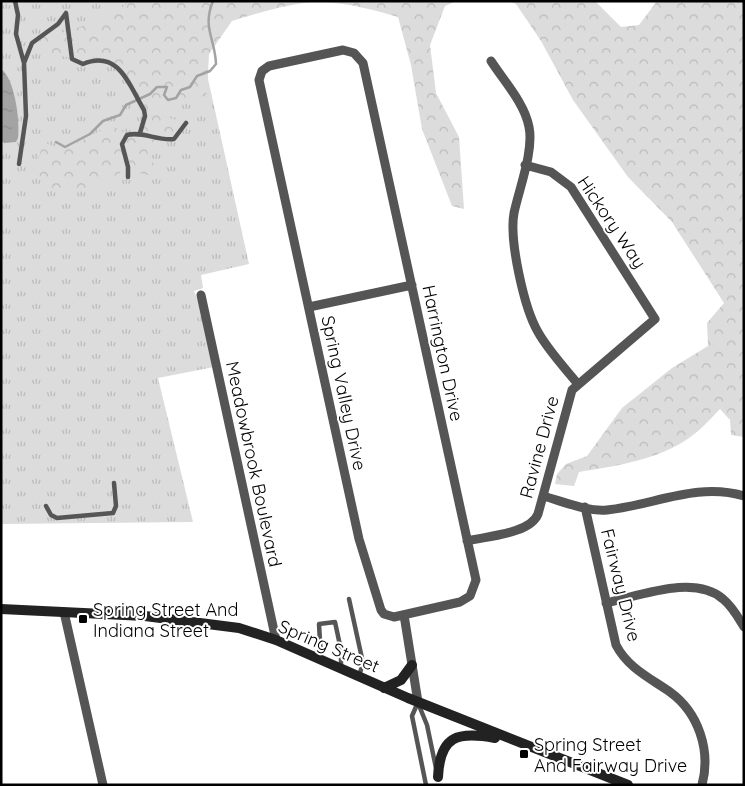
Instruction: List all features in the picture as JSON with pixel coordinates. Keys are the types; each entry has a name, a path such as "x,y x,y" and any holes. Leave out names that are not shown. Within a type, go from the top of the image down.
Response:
{"main road":[{"name":"Spring Street","path":"1,609 145,616 239,628 276,640 384,688 628,785"},
{"path":"384,688 401,680 412,666"},
{"path":"439,781 442,749 452,739 469,735 515,741"}],"street":[{"name":"Harrington Drive","path":"262,71 269,66 343,50 354,53 363,63 476,580 470,596 460,602 404,614"},
{"path":"491,61 526,118 530,134 514,216 513,233 527,304 534,325 542,340 578,383"},
{"name":"Spring Valley Drive","path":"262,71 259,80 362,550 381,610 389,616 404,614"},
{"name":"Hickory Way","path":"525,165 551,172 571,187 655,319"},
{"path":"309,308 412,285"},
{"name":"Meadowbrook Boulevard","path":"200,295 276,640"},
{"name":"Ravine Drive","path":"468,541 529,526 536,519 568,397 578,383 655,319"},
{"path":"543,496 585,507 607,510 705,490 744,496"},
{"name":"Fairway Drive","path":"585,507 616,645 627,661 672,694 688,710 696,723 705,752 702,785"},
{"path":"606,604 683,587 701,588 725,600 744,627"},
{"path":"64,612 103,785"},
{"path":"404,614 418,702"}],"lane":[{"path":"15,1 18,15 16,34 24,63 26,123 19,164"},
{"path":"24,63 32,43 58,24 66,12 72,59 82,64 94,59 103,60 113,65 125,76 145,116 140,133"},
{"path":"128,177 128,167 122,144 127,135 140,133 158,139 174,139 186,123"},
{"path":"46,506 51,515 57,518 113,513 116,506 114,483"},
{"path":"349,600 363,663 359,676"},
{"path":"320,659 319,624 335,622 340,642 342,668"},
{"path":"418,702 427,725 439,781"},
{"path":"418,702 412,716 426,785"}],"green space":[{"path":"1,1 232,1 193,11 249,264 201,275 203,288 194,291 200,306 214,367 158,378 193,522 1,524"},
{"path":"128,1 457,1 445,6 430,45 436,93 459,137 464,209 452,206 422,129 411,65 398,17 345,4 326,2 292,5 232,21 209,54 207,94 189,101 165,104 163,112 168,118 181,121 177,133 150,143 147,151 156,168 148,175 125,170 83,191 73,193 52,188 40,180 38,161 43,142 64,150 111,125 131,136 140,135 148,114 138,91 119,66 105,59 94,57 85,61 41,52 22,39 53,35 75,29 126,5"},
{"path":"509,1 595,1 621,27 639,25 657,1 744,1 744,437 731,435 730,420 720,409 693,435 664,452 636,461 579,472 574,486 555,484 557,474 566,464 587,456 622,408 672,368 708,346 707,323 724,303 672,222 628,177 573,100 541,41 516,4"}],"water":[{"path":"1,69 10,82 16,101 18,138 16,142 4,143 1,140"}],"waterway":[{"path":"56,142 65,147 90,134 103,121 120,115 126,105 150,94 157,87 167,87 164,95 168,100 176,98 181,90 190,87 197,76 210,71 216,64 209,26 210,10 213,1"}],"place":[{"name":"Spring Street And Indiana Street","path":"83,619"},
{"name":"Spring Street And Fairway Drive","path":"524,754"}]}
